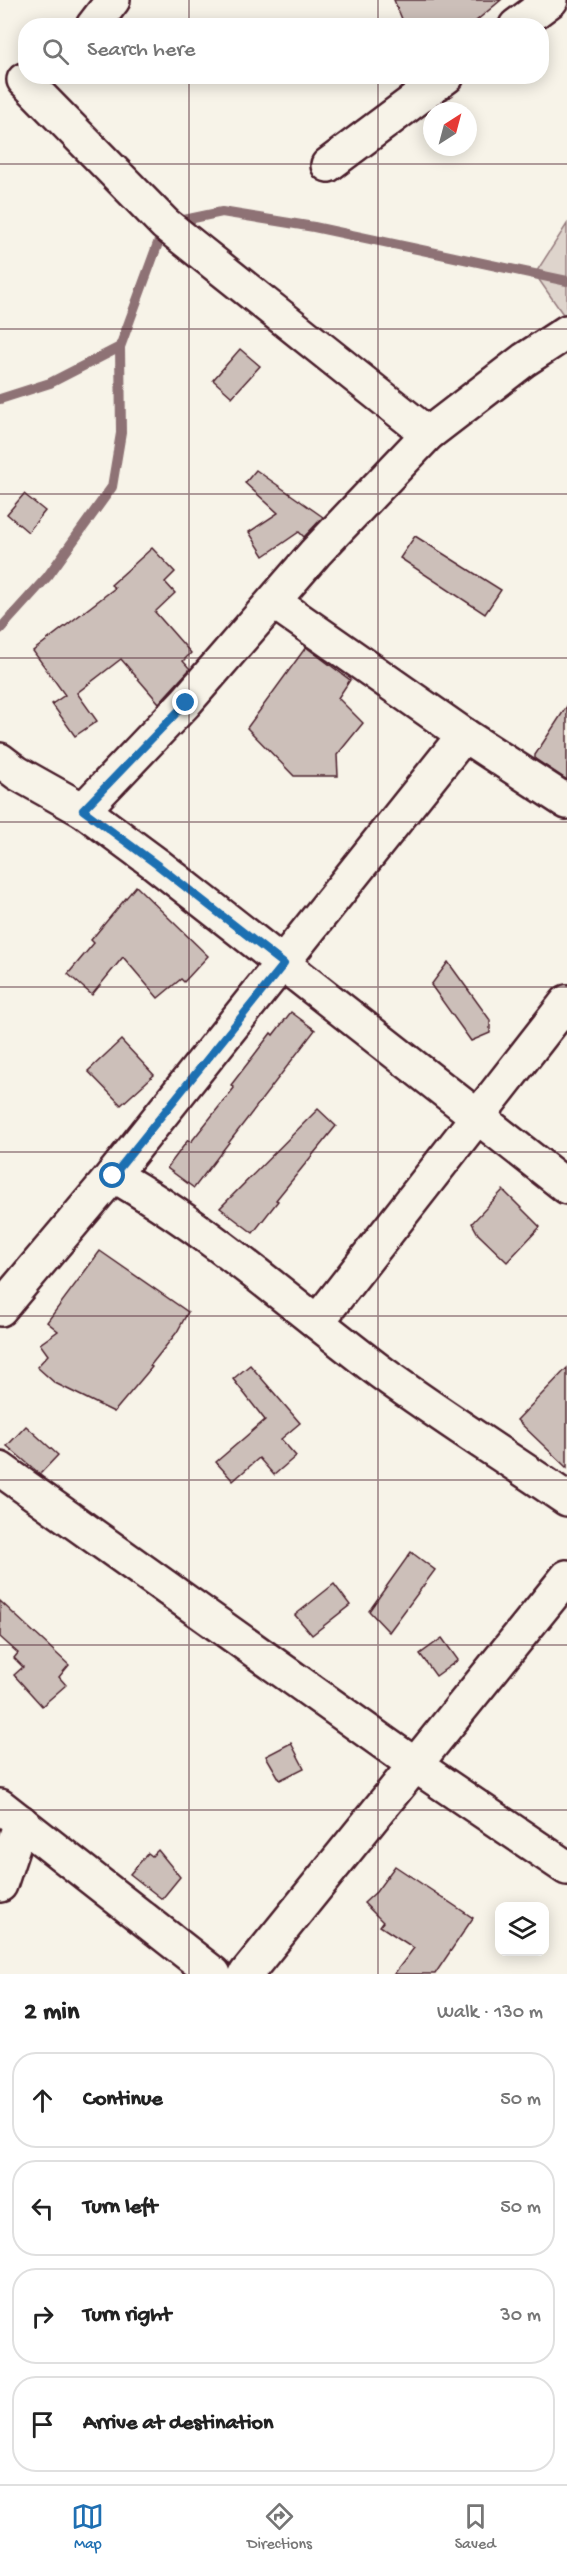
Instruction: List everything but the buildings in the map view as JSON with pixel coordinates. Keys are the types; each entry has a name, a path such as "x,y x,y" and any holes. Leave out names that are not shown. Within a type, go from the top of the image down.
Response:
{"street":[{"path":"99,18 113,0"},
{"path":"526,18 550,0"},
{"path":"33,84 165,225 428,434"},
{"path":"328,165 436,84"},
{"path":"83,810 186,703 315,553 428,434 524,360 567,332"},
{"path":"274,602 464,735 567,802"},
{"path":"0,1310 113,1176 464,735"},
{"path":"0,760 17,773 83,810 156,864 567,1187"},
{"path":"317,1322 567,1002"},
{"path":"113,1176 155,1199 384,1374 567,1499"},
{"path":"476,1437 567,1499"},
{"path":"0,1469 415,1765 567,1868"},
{"path":"246,1974 567,1577"},
{"path":"0,1885 11,1814 214,1974"}],"shaded area":[{"path":"567,224 567,320 535,274"}],"waterway":[{"path":"0,629 48,576 112,487 121,433 120,347 165,224 222,212 314,227 567,281"},
{"path":"0,399 50,383 120,347"}],"route":[{"path":"113,1176 284,964 83,810 186,703"}]}
